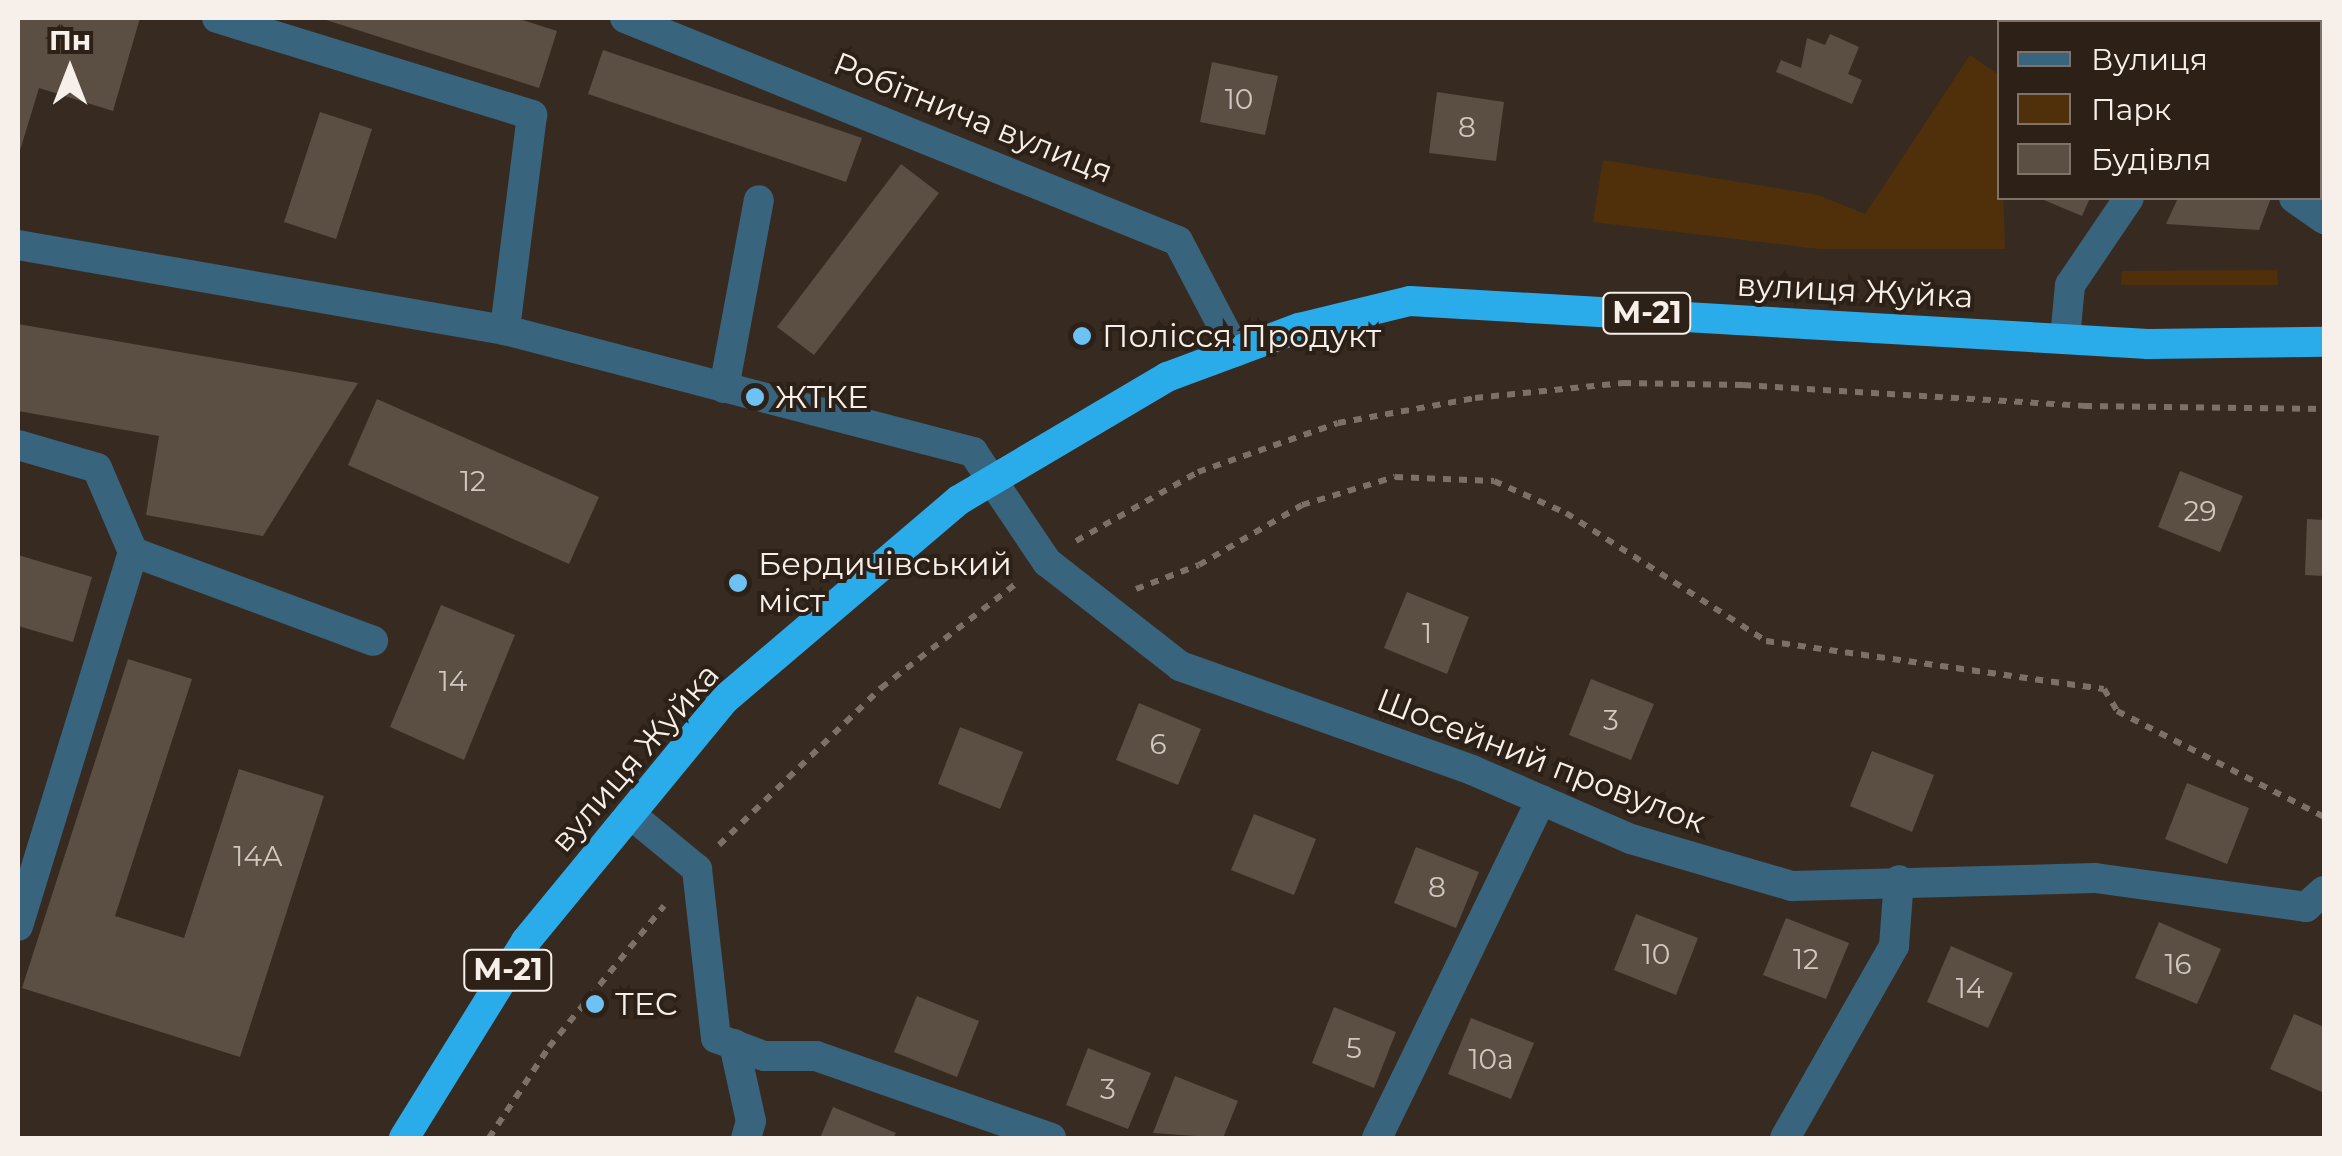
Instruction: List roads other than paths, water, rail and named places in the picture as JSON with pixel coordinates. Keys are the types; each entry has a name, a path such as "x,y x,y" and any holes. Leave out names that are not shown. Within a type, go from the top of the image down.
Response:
{"highway":[{"name":"вулиця Жуйка","path":"404,1138 526,940 725,699 960,500 1167,377 1299,328 1410,302 2064,338 2324,342"}],"street":[{"path":"217,18 532,115 505,330"},
{"name":"Робітнича вулиця","path":"625,18 1178,241 1236,352"},
{"path":"724,388 759,200"},
{"path":"2064,338 2070,286 2127,200"},
{"path":"2297,200 2324,219"},
{"name":"Шосейний провулок","path":"18,245 505,330 974,452 1047,562 1180,666 1540,800 1631,839 1792,886 1899,880 2095,878 2318,904"},
{"path":"18,446 97,468 133,552 18,926"},
{"path":"133,552 373,641"},
{"path":"1377,1138 1540,800"},
{"path":"630,814 696,869 716,1038 764,1056 816,1056 1051,1138"},
{"path":"1785,1138 1894,946 1899,880"},
{"path":"734,1044 750,1121 746,1138"}],"place":[{"name":"Полісся Продукт","path":"1082,336"},
{"name":"ЖТКЕ","path":"755,397"},
{"name":"Бердичівський міст","path":"738,583"},
{"name":"ТЕС","path":"595,1004"}]}
